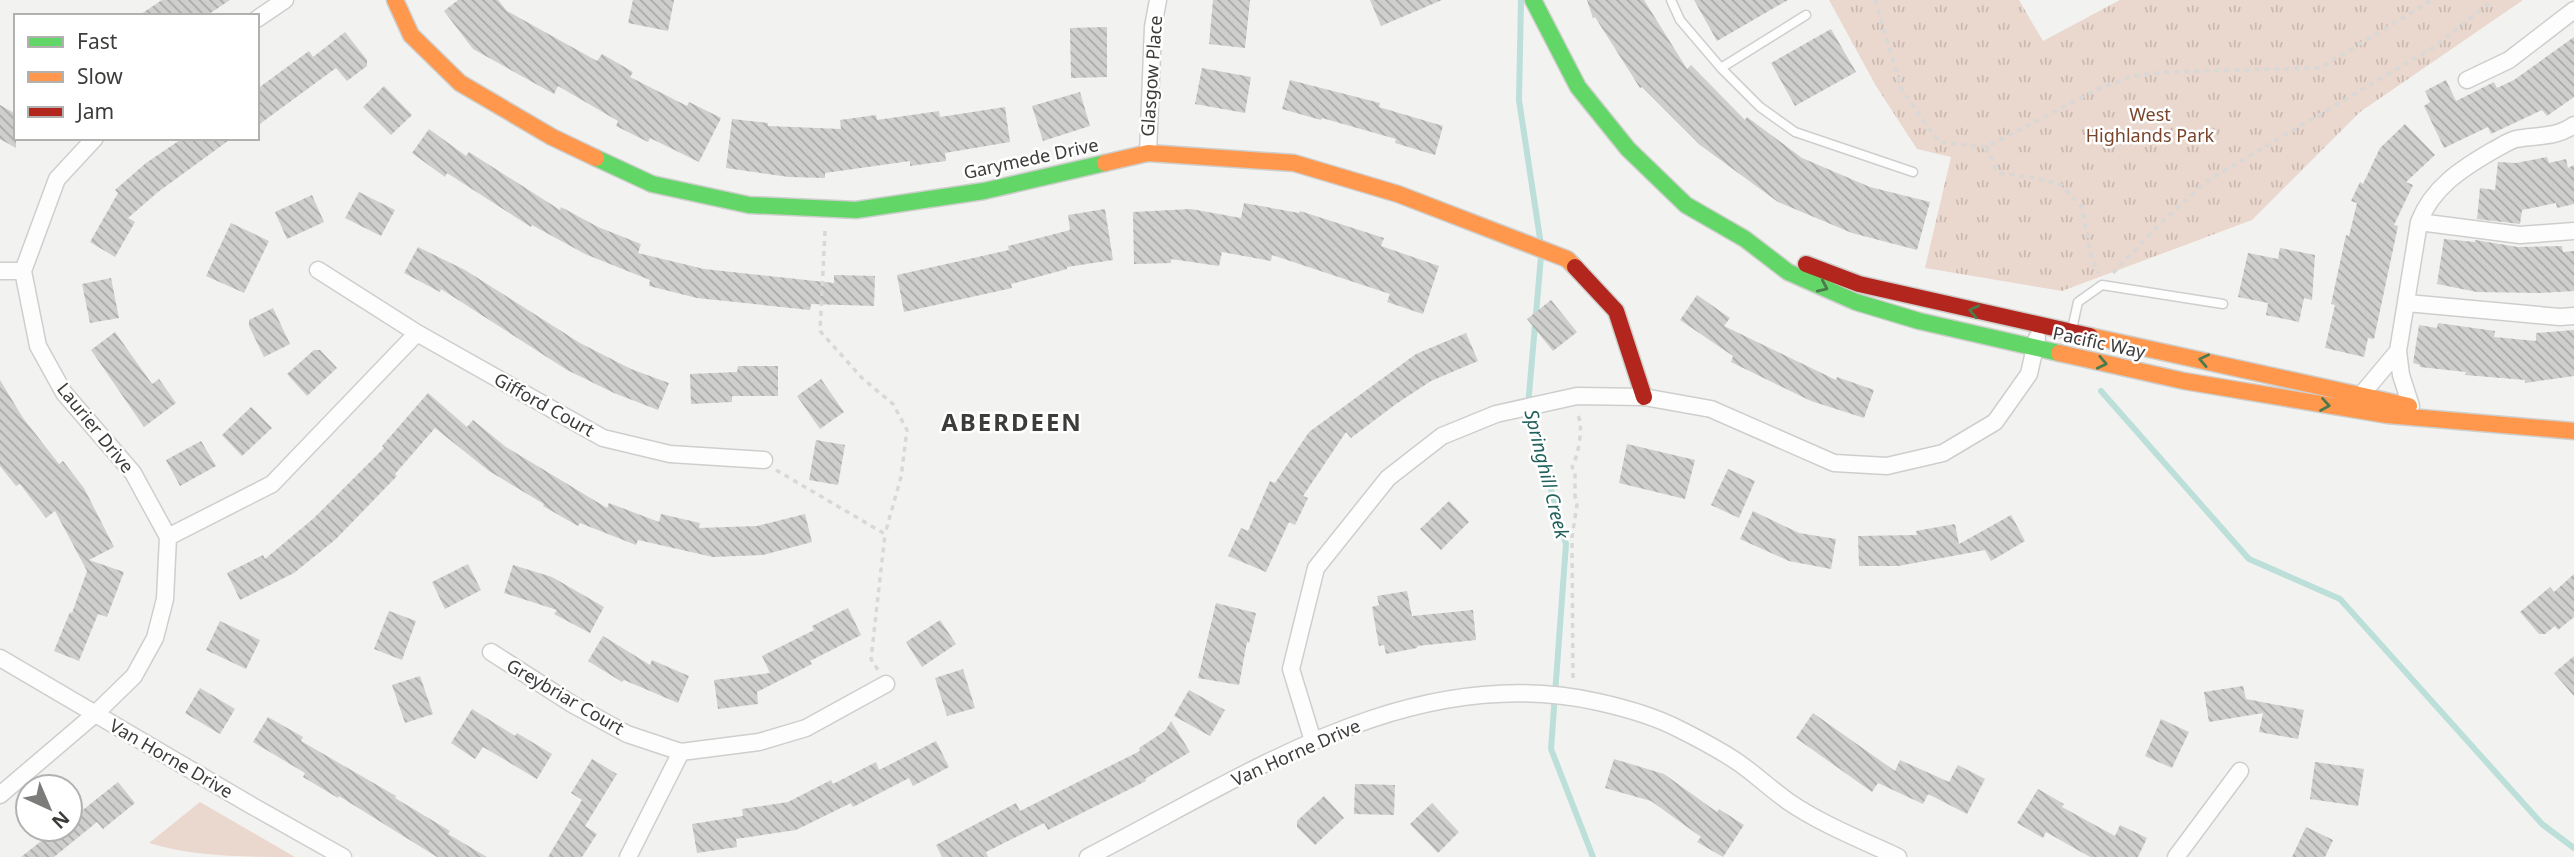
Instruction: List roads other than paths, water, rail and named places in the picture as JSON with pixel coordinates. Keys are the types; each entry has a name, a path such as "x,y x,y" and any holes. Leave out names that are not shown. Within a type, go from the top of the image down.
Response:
{"main road":[{"name":"Garymede Drive","path":"395,0 411,35 460,83 552,137 652,184 749,205 856,210 984,191 1148,153 1294,163 1398,194 1567,259 1616,312 1644,397"},
{"name":"Pacific Way","path":"1533,0 1578,87 1628,149 1686,205 1745,240 1788,272 1856,302 1920,321 2035,349 2184,381 2387,415 2574,431"},
{"name":"Pacific Way","path":"1745,240 1859,284 2362,394 2465,422"}],"street":[{"path":"259,18 285,0"},
{"name":"Glasgow Place","path":"1148,153 1153,27 1158,0"},
{"path":"2467,80 2509,60 2574,10"},
{"path":"2411,406 2400,375 2398,351 2419,222 2426,204 2466,166 2514,139 2539,138 2567,130 2574,125"},
{"path":"0,271 23,271 57,179 93,140"},
{"path":"2419,222 2520,235 2574,231"},
{"name":"Gifford Court","path":"318,270 417,333 603,438 670,454 764,460"},
{"name":"Laurier Drive","path":"23,271 37,343 58,382 64,393 133,473 168,537"},
{"path":"2407,303 2574,316"},
{"path":"1312,741 1291,669 1316,568 1388,478 1442,436 1496,414 1577,396 1644,397 1711,409 1834,463 1887,466 1943,453 1995,422 2029,374 2041,325"},
{"path":"0,795 95,715 134,676 155,638 165,599 168,537 272,484 417,333"},
{"path":"2362,394 2398,351"},
{"name":"Greybriar Court","path":"491,652 572,704 627,734 681,752 759,742 806,728 886,684"},
{"name":"Van Horne Drive","path":"0,658 343,857"},
{"name":"Van Horne Drive","path":"1088,857 1115,851 1312,741 1352,725 1428,702 1481,694 1554,694 1624,708 1677,728 1737,762 1791,803 1898,857"},
{"path":"628,857 681,752"},
{"path":"2176,857 2240,771"}],"lane":[{"path":"1671,0 1680,20 1721,68 1760,107 1795,132 1913,172"},
{"path":"1721,68 1806,15"},
{"path":"2071,332 2078,302 2102,285 2223,304"}],"waterway":[{"name":"Springhill Creek","path":"1521,0 1519,100 1541,245"},
{"name":"Springhill Creek","path":"1541,256 1528,406 1566,544 1551,749 1593,857"},
{"path":"2101,391 2249,559 2340,599 2542,824 2574,848"}],"district":[{"name":"ABERDEEN","path":"1012,423"}],"park label":[{"name":"West Highlands Park","path":"2150,125"}]}
